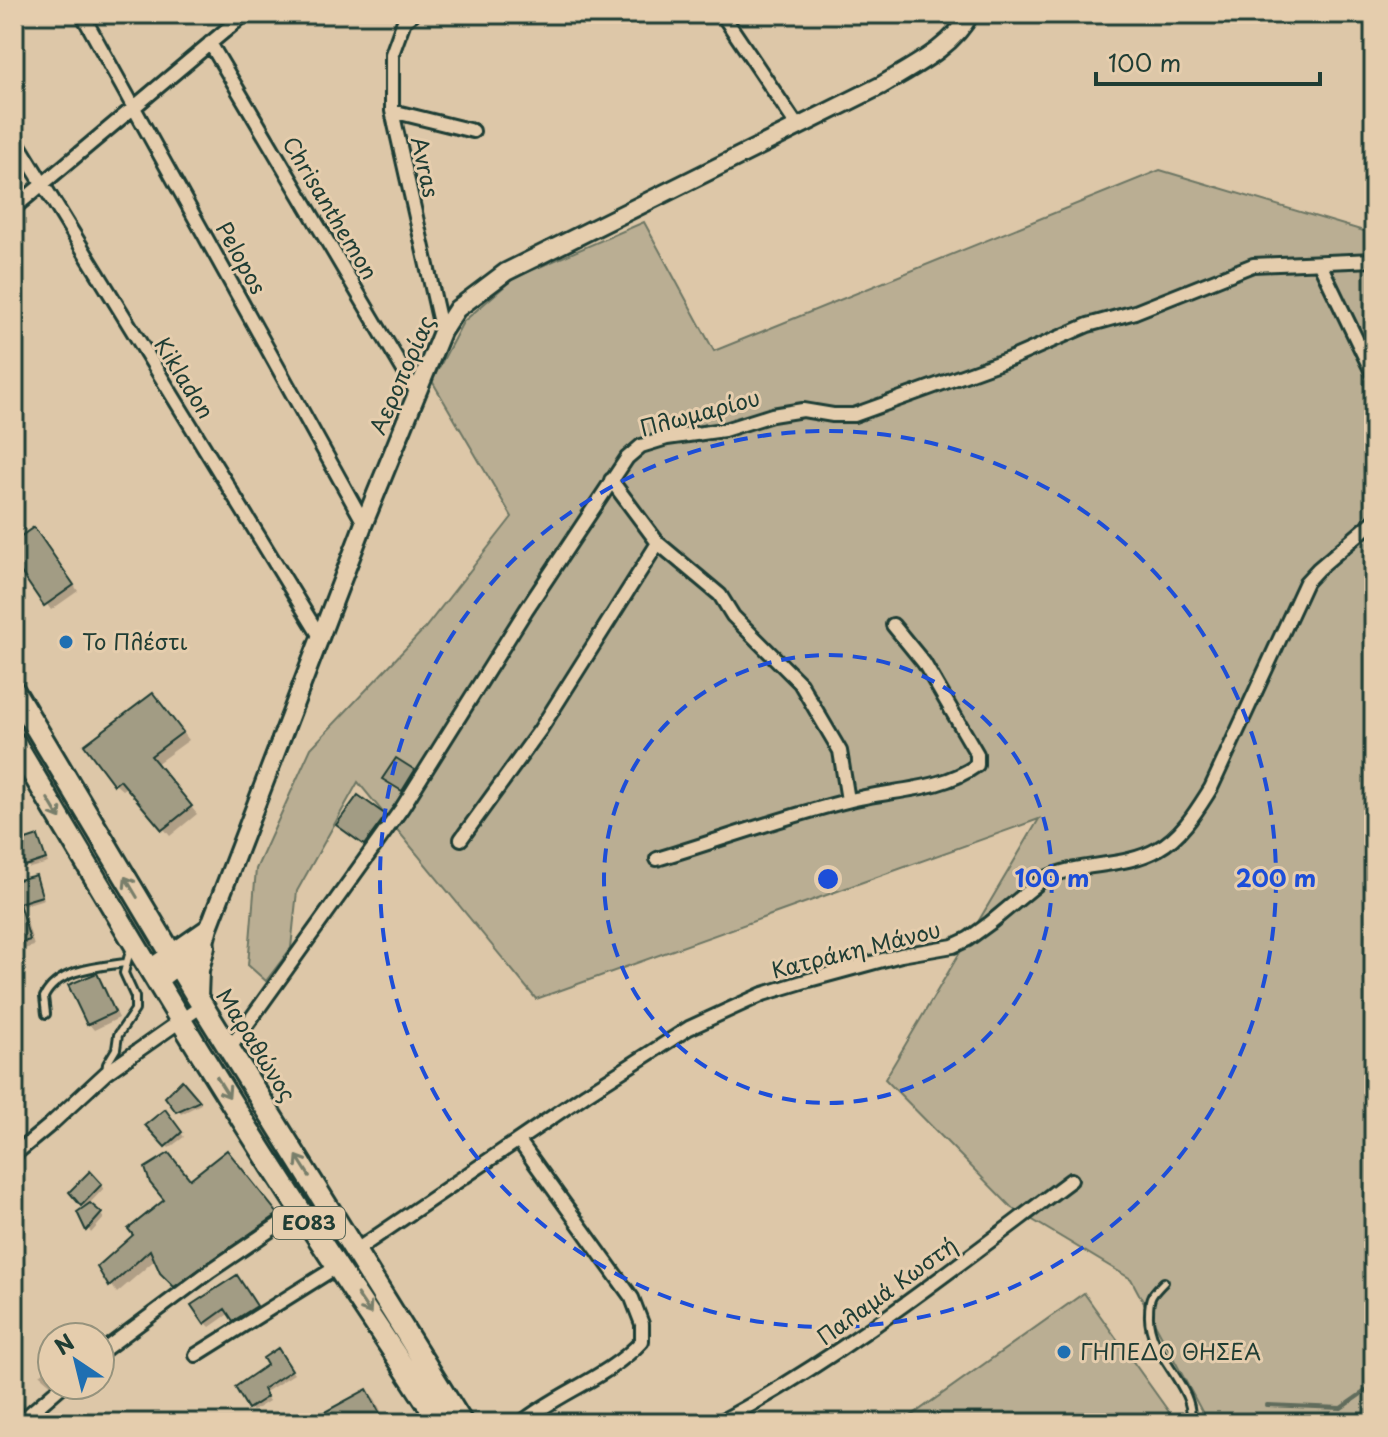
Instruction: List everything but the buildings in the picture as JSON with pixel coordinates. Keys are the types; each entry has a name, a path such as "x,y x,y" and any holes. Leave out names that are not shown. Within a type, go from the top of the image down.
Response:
{"main road":[{"name":"Μαραθώνος","path":"14,691 175,961 462,1423"},
{"name":"ΕΟ83","path":"14,742 181,1021 440,1423"},
{"path":"200,1001 198,970 207,937"}],"street":[{"name":"Pelopos","path":"82,14 364,523"},
{"name":"Avras","path":"413,14 404,21 392,54 392,111 442,332"},
{"path":"722,14 798,127"},
{"name":"Αεροπορίας","path":"207,937 364,523 442,332 457,309 506,272 882,85 931,55 964,26 970,14"},
{"path":"14,208 210,43 236,17"},
{"name":"Chrisanthemon","path":"210,43 417,393"},
{"path":"392,111 473,131"},
{"name":"Kikladon","path":"14,137 321,638"},
{"name":"Πλωμαρίου","path":"230,1048 402,808 611,480 627,458 641,446 803,410 854,415 1012,358 1088,325 1135,312 1253,265 1374,260"},
{"path":"1320,264 1374,376"},
{"path":"611,480 658,543 720,595 733,616 800,683 840,751 848,800"},
{"name":"Κατράκη Μάνου","path":"355,1251 658,1047 717,1013 809,980 901,955 953,946 968,939 1042,880 1056,873 1136,857 1158,849 1192,818 1211,788 1306,582 1374,521"},
{"path":"461,839 540,730 658,543"},
{"path":"657,859 848,800 938,784 963,776 977,765 977,754 924,663 893,625"},
{"path":"154,974 207,937"},
{"path":"14,1155 106,1073 181,1021 200,1001"},
{"path":"519,1141 632,1298 642,1324 642,1341 630,1354 568,1394 538,1409 521,1423"},
{"name":"Παλαμά Κωστή","path":"718,1423 816,1368 1071,1180"},
{"path":"116,1341 210,1271 300,1210"},
{"path":"196,1355 338,1266"},
{"path":"19,1423 44,1401"}],"lane":[{"path":"106,1073 118,1035 135,1010 135,997 124,973 132,940"},
{"path":"46,1014 44,997 55,982 95,967 125,963"},
{"path":"1164,1282 1150,1299 1149,1321 1157,1349 1192,1409 1190,1423"}],"shaded area":[{"path":"1160,170 1374,234 1374,1423 1208,1423 1131,1279 1011,1207 885,1079 1039,819 536,999 358,782 297,891 291,948 266,981 248,965 256,869 311,748 425,628 512,517 432,381 463,322 514,278 644,222 714,351"},
{"name":"ΓΗΠΕΔΟ ΘΗΣΕΑ","path":"1084,1293 1169,1412 1153,1423 904,1421"}],"waterway":[{"path":"1267,1405 1341,1408 1374,1385"}],"place":[{"name":"Το Πλέστι","path":"66,642"},
{"name":"ΓΗΠΕΔΟ ΘΗΣΕΑ","path":"1064,1352"}]}
